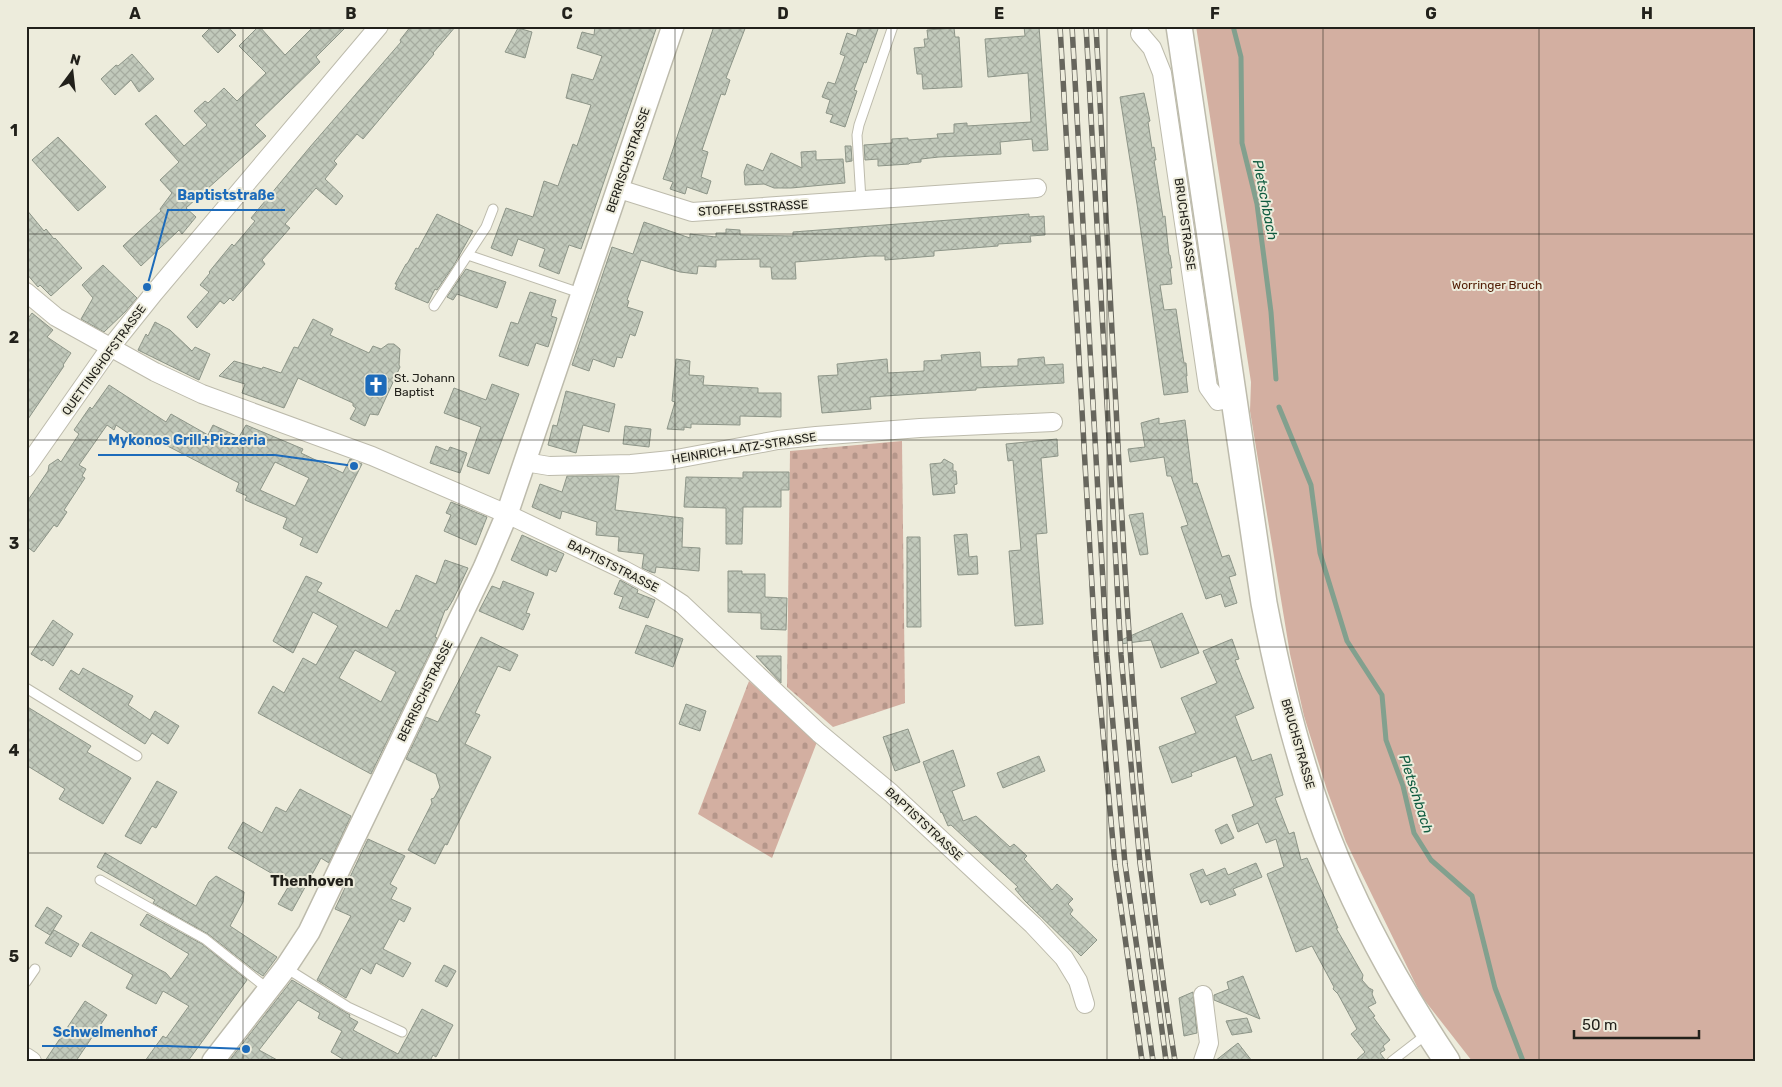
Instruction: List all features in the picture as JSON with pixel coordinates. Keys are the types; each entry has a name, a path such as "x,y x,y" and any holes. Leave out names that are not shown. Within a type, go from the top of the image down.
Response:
{"main road":[{"name":"BRUCHSTRASSE","path":"1179,26 1264,603 1276,670 1297,744 1326,833 1347,883 1370,930 1428,1033 1447,1061"}],"street":[{"name":"QUETTINGHOFSTRASSE","path":"26,468 110,348 379,26"},
{"name":"BERRISCHSTRASSE","path":"213,1061 286,968 309,932 484,568 507,514 673,26"},
{"name":"BRUCHSTRASSE","path":"1140,34 1152,48 1162,73 1208,387 1218,401 1234,398"},
{"name":"STOFFELSSTRASSE","path":"618,189 692,212 1037,188"},
{"name":"BAPTISTSTRASSE","path":"26,292 56,317 154,372 202,394 372,456 507,514 622,569 682,604 819,733 890,792 1033,925 1064,958 1078,982 1085,1004"},
{"name":"HEINRICH-LATZ-STRASSE","path":"525,462 548,466 631,464 671,460 778,440 816,436 920,428 1053,422"},
{"path":"1203,995 1209,1043 1204,1061"},
{"path":"26,1057 32,1061"}],"lane":[{"path":"861,200 857,135 893,26"},
{"path":"434,306 486,226 493,209"},
{"path":"468,254 583,294"},
{"path":"26,688 137,756"},
{"path":"100,880 205,939 269,990"},
{"path":"286,968 348,1007 402,1032"},
{"path":"26,982 35,969"},
{"path":"1392,1061 1428,1033"}],"green space":[{"name":"Worringer Bruch","path":"1196,26 1756,26 1756,1061 1472,1061 1422,997 1346,842 1327,790 1304,716 1290,654 1250,411 1251,382"},
{"path":"902,441 905,703 833,727 787,687 790,451"},
{"path":"749,681 817,742 772,858 698,814"}],"building":[{"path":"212,26 227,26 236,35 218,53 202,36"},
{"path":"259,26 285,55 314,26 347,26 316,57 320,62 255,125 266,136 186,208 196,217 182,234 179,230 141,266 123,246 161,211 160,209 172,193 160,180 179,162 145,124 156,115 184,146 207,125 194,111 205,101 208,103 224,88 237,101 266,73 239,46"},
{"path":"411,26 456,26 363,139 357,134 334,161 337,164 325,179 343,196 336,205 316,188 285,224 290,228 262,260 265,264 233,301 230,298 224,304 220,301 197,328 187,317 209,292 200,285 209,272 232,244 234,246 255,221 251,218 401,42 400,40"},
{"path":"595,26 657,26 581,249 569,245 559,274 539,266 545,249 518,239 512,256 491,248 506,208 533,217 544,181 558,186 573,144 577,146 591,105 566,98 572,74 593,80 602,56 577,48 582,32 594,35"},
{"path":"714,26 746,26 726,78 730,80 725,95 721,94 702,150 708,152 701,177 711,181 707,194 687,187 685,194 670,189 673,182 663,179"},
{"path":"859,26 879,26 854,90 857,91 845,127 830,122 833,115 826,113 830,100 822,97 828,82 835,84 845,56 840,54 847,33 856,36"},
{"path":"1024,26 1039,26 1048,150 1033,151 1032,139 1000,142 1001,154 939,157 921,159 921,162 909,164 878,166 878,159 865,160 864,145 892,143 892,139 938,138 937,134 954,133 954,124 967,123 967,126 1031,122 1028,73 988,77 985,39 1025,36"},
{"path":"518,28 532,32 525,58 505,52"},
{"path":"954,28 955,37 959,37 962,87 923,89 922,74 917,74 914,48 925,47 924,39 928,39 927,30"},
{"path":"132,54 154,79 139,92 131,80 115,95 101,79"},
{"path":"1144,93 1150,121 1148,122 1152,148 1154,147 1156,160 1154,160 1163,217 1165,216 1172,268 1170,268 1172,284 1160,285 1164,310 1176,309 1187,376 1188,392 1164,395 1120,97"},
{"path":"58,137 106,187 78,211 32,160"},
{"path":"845,146 851,146 852,161 846,162"},
{"path":"816,151 816,160 843,159 845,183 791,188 774,188 764,184 745,185 744,172 747,164 763,171 771,153 802,168 801,152"},
{"path":"26,209 44,231 46,229 82,268 51,296 40,285 38,287 26,273"},
{"path":"437,214 473,231 454,265 437,290 435,289 428,303 395,289 397,284 395,284 416,248 418,249"},
{"path":"1029,214 1029,217 1044,216 1045,235 1030,236 1031,242 934,251 934,256 885,260 885,256 871,256 795,262 796,279 772,279 771,267 760,267 760,259 716,260 716,267 698,266 697,274 680,272 641,260 627,300 629,301 627,307 643,312 635,336 630,334 622,358 617,357 614,367 593,359 589,371 572,365 612,247 633,254 644,222 690,238 690,234 716,237 716,233 726,233 726,229 740,230 740,235 793,236 793,232"},
{"path":"103,265 137,298 104,332 81,319 93,298 82,285"},
{"path":"466,269 506,282 497,308 457,294 453,300 447,297"},
{"path":"530,292 556,300 551,316 557,318 548,347 536,343 528,366 499,356 511,322 518,324"},
{"path":"32,313 53,330 47,337 71,353 26,422 26,321"},
{"path":"313,319 333,329 330,335 369,353 373,346 381,349 388,344 394,344 400,349 400,367 378,415 370,414 365,426 350,419 356,408 353,406 353,403 298,378 284,408 242,393 245,384 219,376 234,361 281,373 294,347 298,348"},
{"path":"155,322 170,330 192,351 195,347 210,354 199,380 138,350"},
{"path":"980,352 981,367 1018,366 1018,359 1044,357 1045,365 1063,364 1064,383 870,397 871,409 822,413 818,376 838,375 837,364 887,359 888,373 924,371 924,361 942,360 941,355"},
{"path":"676,359 690,361 689,375 704,376 703,385 758,388 758,393 781,393 781,417 740,416 740,425 691,424 691,428 684,427 684,430 667,429 675,402 672,401"},
{"path":"492,384 519,394 489,474 467,466 481,427 444,413 454,388 486,400"},
{"path":"109,385 166,422 171,414 208,435 213,425 239,437 246,425 303,449 301,453 343,473 350,459 362,464 317,553 300,545 303,538 283,528 287,518 245,500 247,496 236,491 239,483 154,439 149,447 116,425 114,430 107,425 79,465 86,469 82,476 85,478 64,510 67,512 57,527 54,525 34,552 26,546 26,503 48,471 49,465 58,459 61,462 79,434 74,430 90,407 92,409","holes":["275,462 309,478 295,506 260,490"]},
{"path":"566,391 615,404 609,432 583,425 576,453 548,445 553,425 557,426"},
{"path":"1159,418 1159,424 1185,420 1193,484 1197,483 1222,557 1229,555 1236,575 1229,577 1237,603 1225,607 1221,594 1206,599 1181,527 1188,525 1171,476 1167,476 1164,457 1130,462 1128,449 1145,447 1141,423"},
{"path":"625,426 651,429 649,447 623,444"},
{"path":"1057,439 1058,456 1041,458 1047,533 1036,534 1043,624 1015,626 1009,551 1021,550 1013,460 1008,461 1006,444"},
{"path":"436,446 448,451 450,447 467,453 460,473 430,463"},
{"path":"944,459 953,464 953,471 956,471 957,484 954,485 955,493 933,495 930,464 941,463"},
{"path":"743,472 789,472 789,490 781,490 781,507 743,507 742,544 726,544 726,508 684,507 686,477 743,478"},
{"path":"567,476 619,476 615,510 683,518 682,547 700,548 699,571 656,567 655,573 651,572 642,568 644,554 618,551 619,537 596,535 597,522 562,511 560,519 532,507 540,484 562,492"},
{"path":"451,502 487,517 476,545 444,531 451,515 446,513"},
{"path":"1143,513 1148,554 1140,555 1129,515"},
{"path":"967,534 969,557 977,556 978,574 958,575 954,535"},
{"path":"522,535 564,554 556,572 549,569 547,576 511,560"},
{"path":"907,537 920,537 921,627 907,627"},
{"path":"445,560 468,568 453,600 447,610 445,610 435,637 437,638 371,774 258,713 273,686 284,693 303,658 316,665 338,626 313,612 293,653 273,641 306,576 322,583 317,591 387,628 396,610 400,611 416,575 436,584","holes":["355,650 396,672 381,702 339,678"]},
{"path":"728,571 742,571 742,574 765,574 765,597 787,598 786,630 761,629 761,613 728,612"},
{"path":"620,580 638,590 637,593 655,600 648,618 619,608 623,597 614,594"},
{"path":"503,581 534,593 526,613 530,614 523,630 479,611 492,586 500,589"},
{"path":"1182,613 1199,653 1161,668 1151,640 1120,644 1119,641"},
{"path":"53,620 73,634 53,666 31,654"},
{"path":"646,625 683,639 673,667 635,653"},
{"path":"481,637 518,655 510,671 498,666 475,713 480,715 465,744 491,757 447,845 445,844 435,864 408,850 432,803 431,799 434,798 440,787 436,774 406,759 426,717 438,722"},
{"path":"1232,639 1239,659 1235,660 1254,708 1235,716 1252,761 1271,754 1283,795 1275,798 1289,834 1294,832 1301,860 1307,858 1338,928 1336,928 1363,975 1362,980 1373,990 1372,994 1376,1003 1368,1007 1390,1040 1383,1046 1385,1050 1380,1053 1386,1061 1355,1061 1365,1052 1351,1034 1357,1029 1338,994 1333,989 1334,987 1312,946 1296,952 1267,874 1284,867 1276,839 1266,843 1258,823 1238,832 1232,815 1254,806 1236,756 1191,773 1192,776 1172,783 1159,747 1196,733 1181,698 1217,683 1203,651"},
{"path":"756,656 781,656 781,683 767,668"},
{"path":"83,668 133,696 128,705 150,720 155,711 179,726 168,744 152,733 145,744 59,689 71,670 79,675"},
{"path":"686,704 706,711 700,731 679,724"},
{"path":"26,706 91,746 87,752 131,778 103,824 59,799 65,789 26,765"},
{"path":"908,729 920,762 895,771 883,737"},
{"path":"953,750 965,786 952,791 963,821 976,816 1010,847 1014,844 1027,856 1024,859 1052,890 1057,884 1073,899 1068,904 1073,910 1070,914 1097,940 1081,956 1025,901 1015,889 1018,887 951,825 948,826 941,813 923,762"},
{"path":"1039,756 1045,771 1003,788 997,773"},
{"path":"157,781 177,792 156,828 152,826 141,844 125,836"},
{"path":"300,789 351,816 329,863 321,858 292,911 278,904 290,884 228,848 243,822 262,833 276,807 286,812"},
{"path":"1227,824 1234,838 1221,844 1215,830"},
{"path":"368,839 405,856 390,884 397,888 391,899 411,908 404,922 399,919 383,949 411,963 403,977 376,963 371,974 361,968 346,998 317,980 351,916 335,909"},
{"path":"105,853 196,906 209,882 216,876 244,892 243,902 230,926 277,957 263,976 208,934 153,903 155,900 97,867"},
{"path":"1256,863 1262,877 1233,889 1236,895 1210,905 1208,900 1201,903 1190,874 1203,869 1206,876 1225,868 1228,875"},
{"path":"47,907 62,916 50,935 35,926"},
{"path":"147,914 202,944 247,980 188,1061 145,1061 163,1036 166,1038 189,1006 163,991 156,1004 126,988 133,975 82,946 91,932 166,973 171,979 189,954 140,925"},
{"path":"54,930 79,944 71,957 45,943"},
{"path":"444,965 456,971 447,987 435,981"},
{"path":"1243,976 1260,1019 1214,1000 1214,995 1229,989 1227,982"},
{"path":"292,980 350,1015 349,1017 358,1022 353,1030 398,1054 422,1009 453,1025 436,1057 433,1055 430,1061 346,1061 331,1052 342,1031 318,1018 320,1013 298,1000 259,1050 279,1061 229,1061"},
{"path":"1193,992 1197,1033 1184,1036 1179,998"},
{"path":"85,1001 107,1015 76,1061 45,1061"},
{"path":"1247,1018 1252,1032 1232,1035 1226,1021"},
{"path":"1238,1043 1252,1061 1215,1061"}],"waterway":[{"name":"Pletschbach","path":"1233,26 1241,57 1242,143 1257,204 1271,312 1276,379"},
{"name":"Pletschbach","path":"1279,407 1311,485 1320,553 1347,641 1382,695 1386,740 1403,786 1414,833 1431,860 1472,896 1495,988 1523,1061"}],"railway":[{"path":"1060,26 1096,656 1115,865 1142,1061"},
{"path":"1072,26 1107,655 1125,864 1153,1061"},
{"path":"1086,26 1121,655 1140,863 1166,1061"},
{"path":"1096,26 1120,489 1136,734 1153,898 1175,1061"}],"place":[{"name":"Baptiststraße","path":"147,287"},
{"name":"St. Johann Baptist","path":"376,385"},
{"name":"Mykonos Grill+Pizzeria","path":"354,466"},
{"name":"Schwelmenhof","path":"246,1049"}],"district":[{"name":"Thenhoven","path":"312,881"}]}
